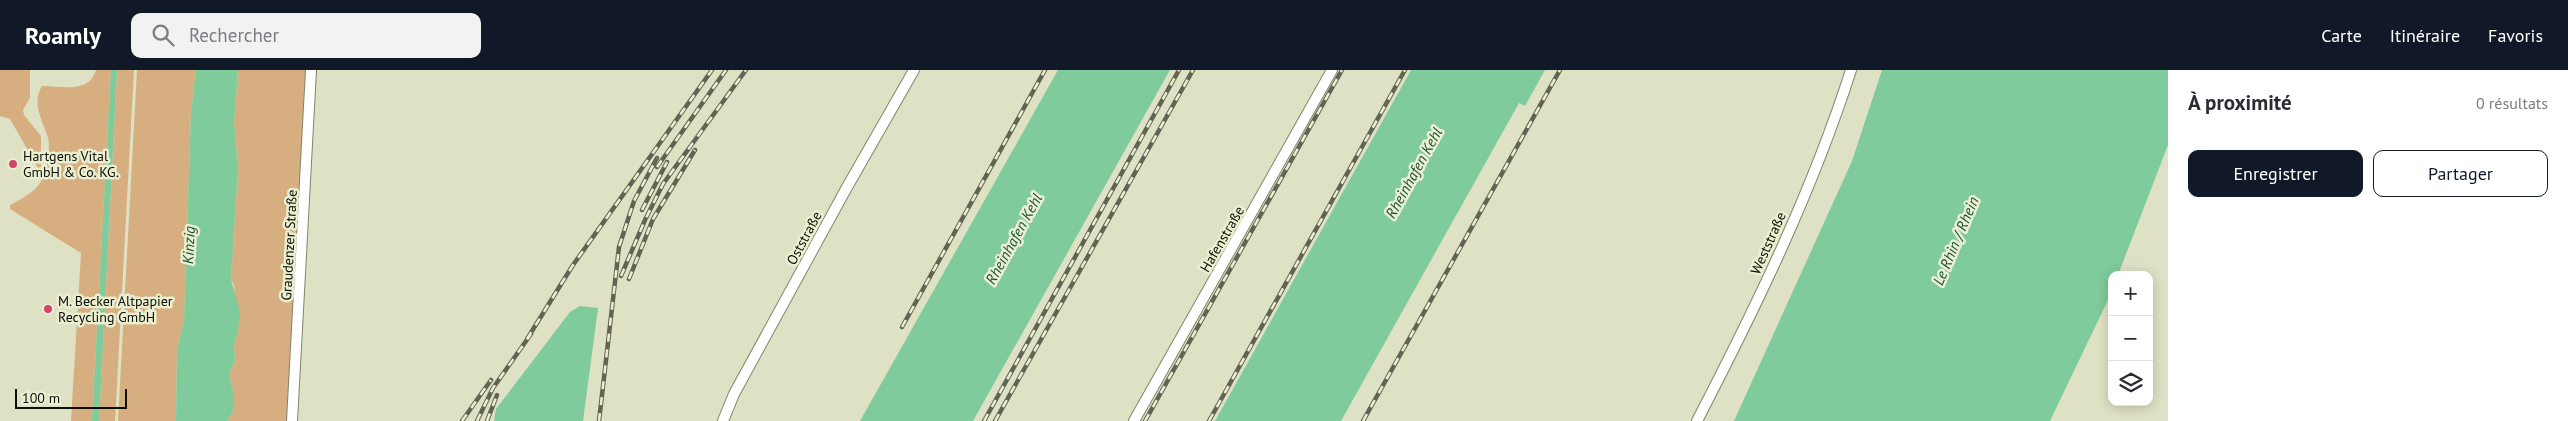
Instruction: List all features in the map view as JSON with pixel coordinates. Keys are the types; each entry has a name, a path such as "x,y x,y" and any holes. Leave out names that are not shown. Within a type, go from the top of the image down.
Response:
{"street":[{"name":"Graudenzer Straße","path":"292,421 311,70"},
{"name":"Oststraße","path":"723,421 734,394 846,189 914,70"},
{"name":"Hafenstraße","path":"1134,421 1332,70"},
{"name":"Weststraße","path":"1697,421 1743,331 1794,220 1818,163 1851,70"}],"shaded area":[{"path":"0,70 30,70 30,98 23,110 24,115 41,136 41,167 38,168 10,119 0,116"},
{"path":"96,70 111,70 92,421 71,421 81,253 10,209 10,205 32,192 41,182 44,175 49,140 38,106 39,93 42,86 81,86 92,78"},
{"path":"117,70 134,70 115,421 99,421"},
{"path":"137,70 196,70 191,113 184,320 177,350 176,421 118,421"},
{"path":"238,70 307,70 289,421 227,421 234,410 234,395 229,375 235,360 234,345 238,330 234,285 231,279 238,167 234,122"}],"water":[{"path":"111,70 117,70 99,421 92,421"},
{"name":"Kinzig","path":"196,70 238,70 234,122 238,167 231,279 240,312 234,345 235,360 229,375 234,395 234,410 227,421 176,421 177,350 184,320 191,113"},
{"name":"Rheinhafen Kehl","path":"1058,70 1170,70 973,421 860,421"},
{"name":"Rheinhafen Kehl","path":"1411,70 1545,70 1525,106 1519,103 1341,421 1215,421"},
{"name":"Le Rhin / Rhein","path":"1882,70 2168,70 2168,145 2120,271 2108,271 2108,300 2050,421 1734,421 1852,161"},
{"path":"580,306 598,308 583,421 494,421 496,409 570,312"}],"railway":[{"path":"527,339 573,265 712,70"},
{"path":"657,167 726,70"},
{"path":"621,276 663,184 746,70"},
{"path":"902,327 1045,70"},
{"path":"984,421 1179,70"},
{"path":"995,421 1193,70"},
{"path":"1145,421 1342,70"},
{"path":"1209,421 1405,70"},
{"path":"1363,421 1560,70"},
{"path":"629,279 653,219 695,150"},
{"path":"599,421 619,247 634,201 657,158"},
{"path":"642,210 667,162"},
{"path":"477,421 493,388 531,334"},
{"path":"462,421 491,380"},
{"path":"487,421 497,395"}],"place":[{"name":"Hartgens Vital GmbH & Co. KG.","path":"13,164"},
{"name":"M. Becker Altpapier Recycling GmbH","path":"48,309"}]}
